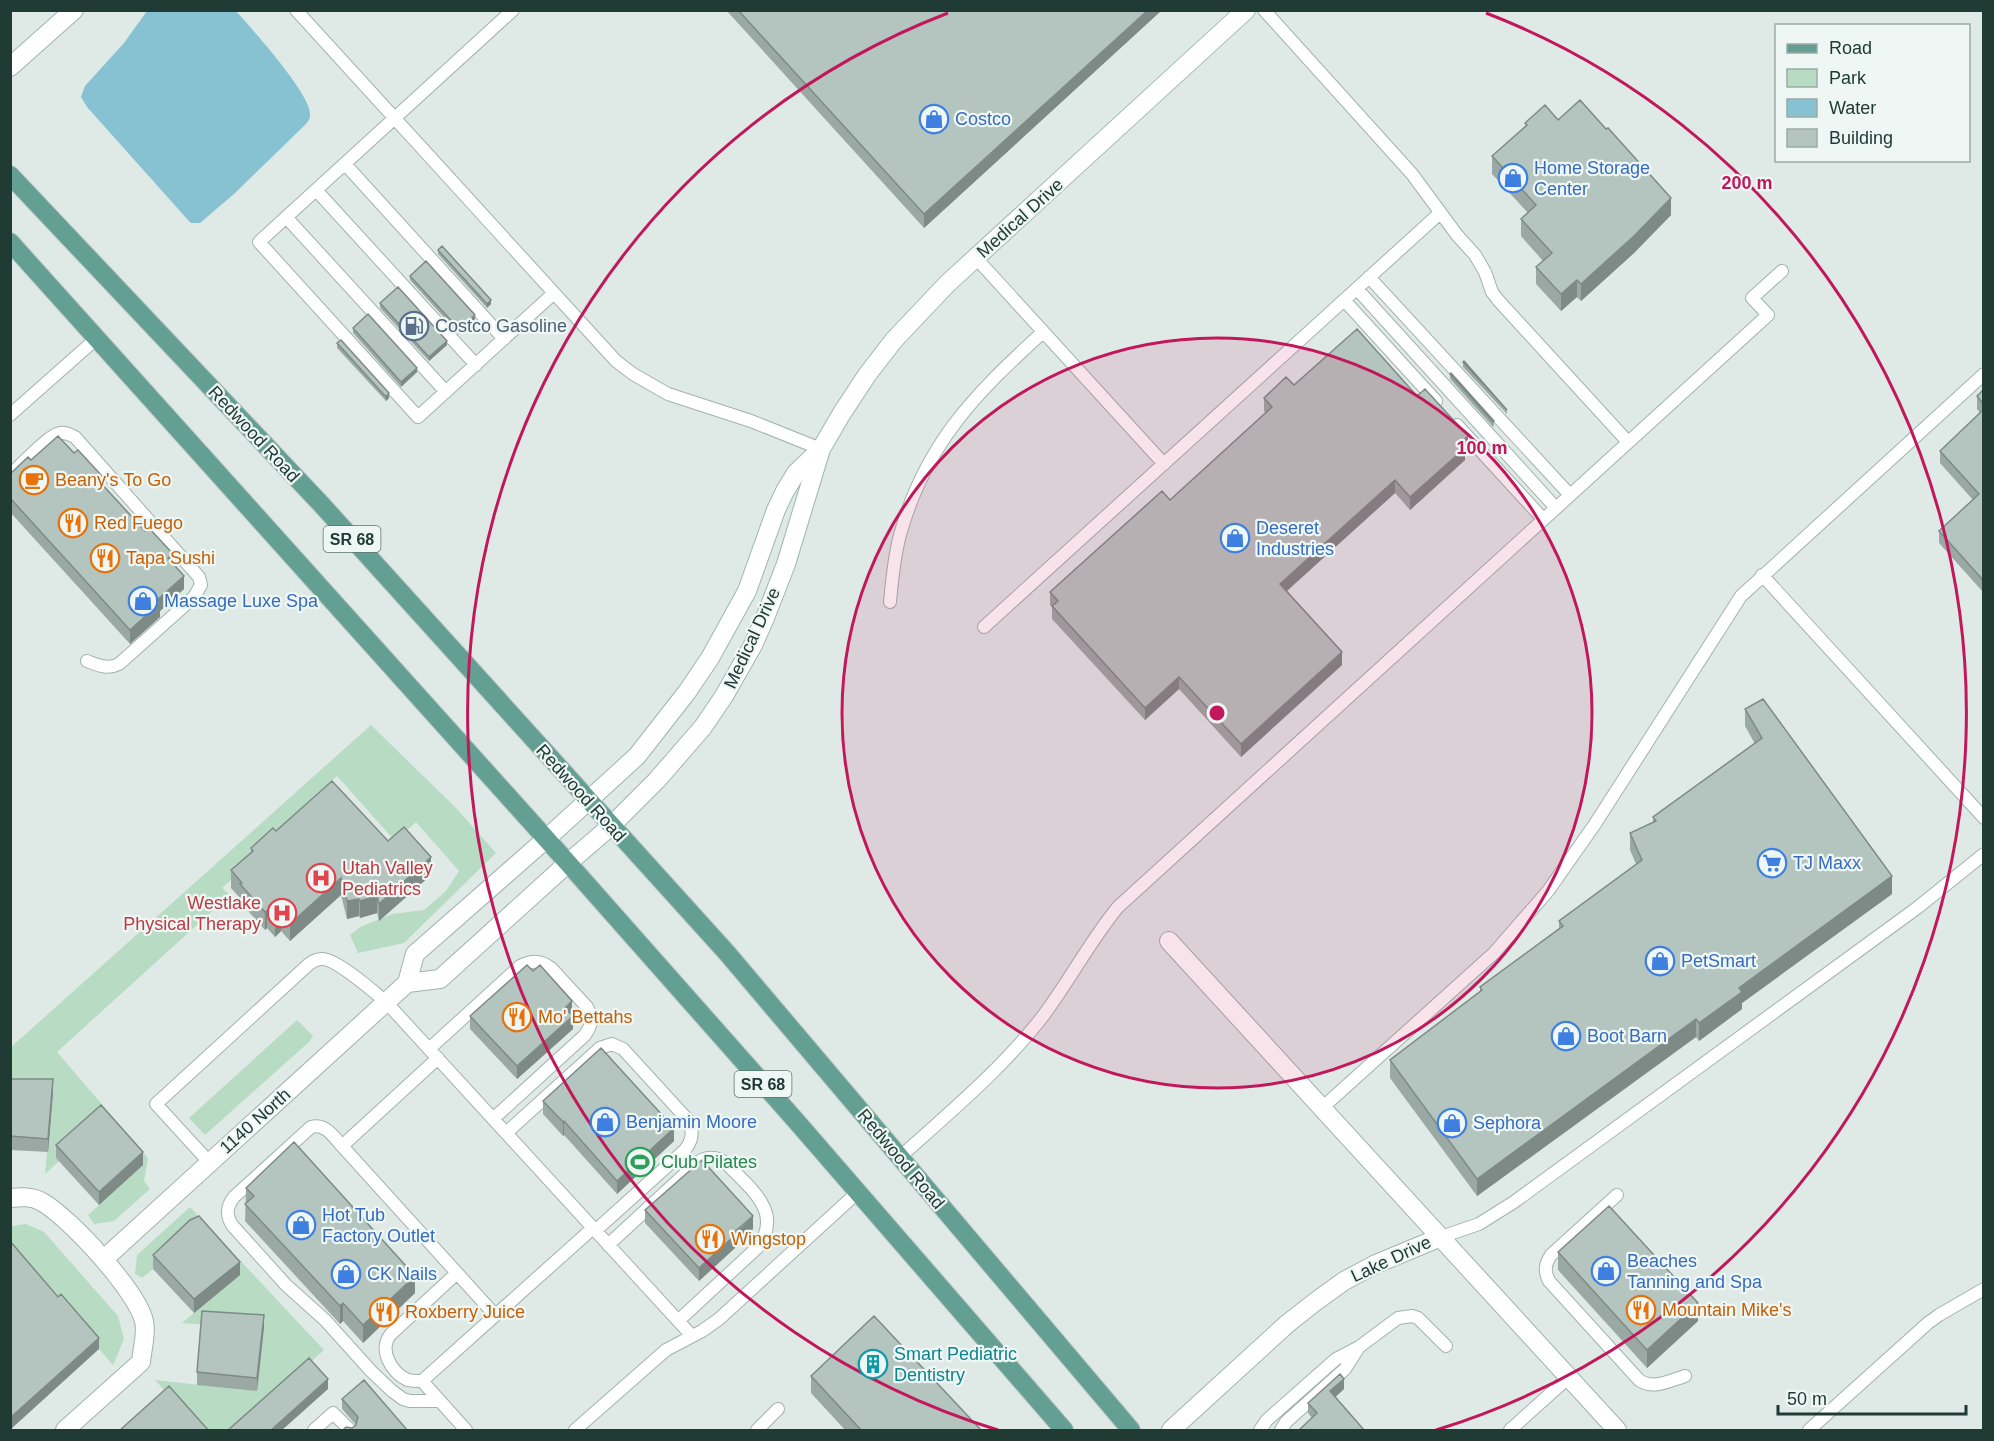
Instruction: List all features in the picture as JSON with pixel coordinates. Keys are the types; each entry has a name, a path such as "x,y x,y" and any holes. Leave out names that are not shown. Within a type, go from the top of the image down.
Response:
{"main road":[{"name":"Redwood Road","path":"10,175 321,504 727,953 1131,1431"},
{"name":"SR 68","path":"10,242 568,863 858,1192 1064,1431"}],"street":[{"path":"10,67 74,10"},
{"name":"Medical Drive","path":"589,802 637,756 710,658 747,591 785,491 796,473 821,449 855,394 894,340 920,311 976,258 1246,10"},
{"name":"Medical Drive","path":"611,826 657,780 703,727 740,671 765,618 786,564 821,449"},
{"path":"589,802 415,954 406,984 440,979 611,826"},
{"path":"1169,941 1441,1237"},
{"name":"1140 North","path":"104,1259 406,984"},
{"path":"17,1197 42,1201 104,1259 134,1298 145,1322 141,1362 65,1431"},
{"name":"Lake Drive","path":"1171,1431 1287,1324 1344,1281 1376,1264 1441,1237 1617,1431"}],"lane":[{"path":"296,10 616,361 651,386 686,401 751,421 821,449"},
{"path":"513,10 259,242 418,417 554,293"},
{"path":"1264,10 1412,174 1480,262 1492,292 1498,300 1628,442"},
{"path":"345,164 504,339"},
{"path":"316,190 476,365"},
{"path":"984,627 1440,213"},
{"path":"286,217 446,392"},
{"path":"976,258 1164,464"},
{"path":"900,1157 980,1084 1024,1039 1065,984 1100,929 1118,907 1768,315 1752,298 1782,271"},
{"path":"1370,277 1570,495"},
{"path":"1357,289 1556,508"},
{"path":"1344,300 1544,519"},
{"path":"890,602 900,535 909,508 931,460 963,411 1043,332"},
{"path":"10,415 97,338"},
{"path":"1322,1108 1494,953 1528,915 1595,824 1734,605 1762,575 1983,374"},
{"path":"10,474 52,437 63,432 75,437 199,577 201,585 194,597 119,664 109,668 87,661"},
{"path":"1762,575 1983,818"},
{"path":"1441,1237 1479,1224 1514,1202 1917,908 1983,854"},
{"path":"209,1161 156,1104 309,964 315,960 329,960 340,965 386,1002 692,1336"},
{"path":"429,1049 527,962 544,963 579,999 590,1014 590,1029 493,1119"},
{"path":"422,1381 685,1150 690,1144 692,1135 687,1119 623,1049 612,1044 600,1048 506,1133"},
{"path":"342,1146 438,1058"},
{"path":"439,1401 403,1399 371,1371 326,1320 286,1285 228,1219 227,1211 234,1197 311,1127 322,1126 495,1315"},
{"path":"608,1245 698,1162 712,1157 726,1163 760,1200 768,1218 768,1229 758,1247 678,1321"},
{"path":"575,1431 666,1350 719,1319 858,1192"},
{"path":"1617,1195 1551,1255 1546,1264 1546,1276 1638,1380 1656,1385 1685,1376"},
{"path":"457,1273 392,1333 385,1348 387,1359 402,1376 422,1381 466,1431"},
{"path":"1809,1431 1928,1323 1983,1289"},
{"path":"1260,1431 1267,1420 1336,1359 1359,1347 1393,1321 1412,1316 1423,1321 1446,1346"},
{"path":"1281,1431 1286,1422 1345,1369 1359,1347"},
{"path":"1510,1431 1569,1377"},
{"path":"757,1431 778,1409"},
{"path":"314,1431 333,1413 350,1431"}],"green space":[{"path":"371,725 455,807 496,853 404,943 358,953 350,935 360,927 392,914 424,910 446,891 459,871 416,822 395,841 337,776 315,795 320,801 222,888 230,895 57,1052 148,1158 144,1181 150,1189 114,1221 94,1224 88,1215 143,1165 56,1158 59,1161 45,1174 53,1093 11,1092 10,1048"},
{"path":"297,1020 313,1036 310,1041 205,1135 189,1118"},
{"path":"190,1207 324,1350 233,1430 200,1430 155,1380 257,1391 264,1329 182,1323 239,1275 153,1269 142,1278 135,1274 137,1255"},
{"path":"26,1224 44,1232 118,1316 124,1339 113,1365 61,1306 10,1323 11,1226"}],"water":[{"path":"147,11 236,11 267,46 308,105 310,117 306,124 234,194 200,223 191,223 188,220 87,107 81,97 85,86 124,43"}],"building":[{"name":"Costco","path":"738,10 1148,10 924,214"},
{"path":"1580,100 1671,198 1634,236 1581,284 1577,280 1561,294 1536,267 1552,253 1521,219 1536,205 1492,156 1527,125 1525,123 1545,105 1558,120"},
{"path":"442,246 491,300 487,304 438,250"},
{"path":"426,261 475,315 459,329 410,276"},
{"path":"398,287 447,341 429,357 380,303"},
{"path":"368,314 417,368 401,382 353,328"},
{"name":"Deseret Industries","path":"1357,329 1417,396 1425,389 1468,436 1461,443 1465,448 1410,497 1395,480 1280,584 1342,652 1241,744 1179,677 1145,708 1052,606 1058,601 1050,592 1162,491 1170,500 1272,407 1264,398 1286,377 1294,385"},
{"path":"341,340 389,393 386,397 337,343"},
{"path":"1464,361 1507,410 1463,362"},
{"path":"1450,374 1494,421 1493,422"},
{"path":"1983,390 1983,404 1977,396"},
{"path":"1983,410 1983,580 1939,531 1979,494 1940,451"},
{"path":"58,436 74,453 78,450 102,476 98,480 145,531 149,528 173,554 168,558 184,576 157,600 160,603 130,630 10,498 10,474 28,457 31,460"},
{"path":"1763,699 1892,876 1739,988 1742,992 1699,1023 1696,1019 1477,1179 1390,1060 1482,990 1480,987 1563,926 1559,921 1642,860 1630,833 1656,821 1653,817 1762,738 1745,709"},
{"path":"332,781 388,841 404,827 431,857 379,904 377,896 360,901 359,899 347,901 341,878 290,924 281,914 275,919 267,911 265,912 240,884 242,883 231,870 253,851 251,848 273,828 276,831"},
{"path":"527,965 533,971 540,965 572,1001 565,1008 573,1016 517,1066 470,1016"},
{"path":"601,1048 674,1128 617,1181 564,1121 543,1101"},
{"path":"10,1079 53,1079 48,1139 10,1136"},
{"path":"101,1105 143,1152 99,1192 56,1145"},
{"path":"294,1142 415,1276 363,1325 343,1303 340,1306 245,1204 254,1196 246,1188"},
{"path":"702,1160 753,1216 699,1268 645,1210"},
{"path":"1609,1206 1698,1303 1647,1350 1558,1252"},
{"path":"199,1216 240,1262 194,1299 153,1255 190,1220"},
{"path":"10,1241 58,1297 61,1294 99,1338 10,1418"},
{"path":"202,1311 264,1315 257,1378 197,1372"},
{"name":"Smart Pediatric Dentistry","path":"874,1316 982,1431 862,1431 811,1376"},
{"path":"309,1358 328,1379 270,1431 227,1431"},
{"path":"1340,1374 1344,1379 1330,1391 1365,1431 1298,1431 1317,1413 1308,1403"},
{"path":"364,1380 408,1431 342,1431 346,1427 352,1428 356,1425 358,1417 342,1399"},
{"path":"169,1386 209,1431 119,1431"}],"place":[{"name":"Costco","path":"934,119"},
{"name":"Home Storage Center","path":"1513,178"},
{"name":"Costco Gasoline","path":"414,326"},
{"name":"Beany's To Go","path":"34,480"},
{"name":"Red Fuego","path":"73,523"},
{"name":"Deseret Industries","path":"1235,538"},
{"name":"Tapa Sushi","path":"105,558"},
{"name":"Massage Luxe Spa","path":"143,601"},
{"name":"TJ Maxx","path":"1772,863"},
{"name":"Utah Valley Pediatrics","path":"321,878"},
{"name":"Westlake Physical Therapy","path":"282,913"},
{"name":"PetSmart","path":"1660,961"},
{"name":"Mo' Bettahs","path":"517,1017"},
{"name":"Boot Barn","path":"1566,1036"},
{"name":"Benjamin Moore","path":"605,1122"},
{"name":"Sephora","path":"1452,1123"},
{"name":"Club Pilates","path":"640,1162"},
{"name":"Hot Tub Factory Outlet","path":"301,1225"},
{"name":"Wingstop","path":"710,1239"},
{"name":"Beaches Tanning and Spa","path":"1606,1271"},
{"name":"CK Nails","path":"346,1274"},
{"name":"Mountain Mike's","path":"1641,1310"},
{"name":"Roxberry Juice","path":"384,1312"},
{"name":"Smart Pediatric Dentistry","path":"873,1364"}]}
